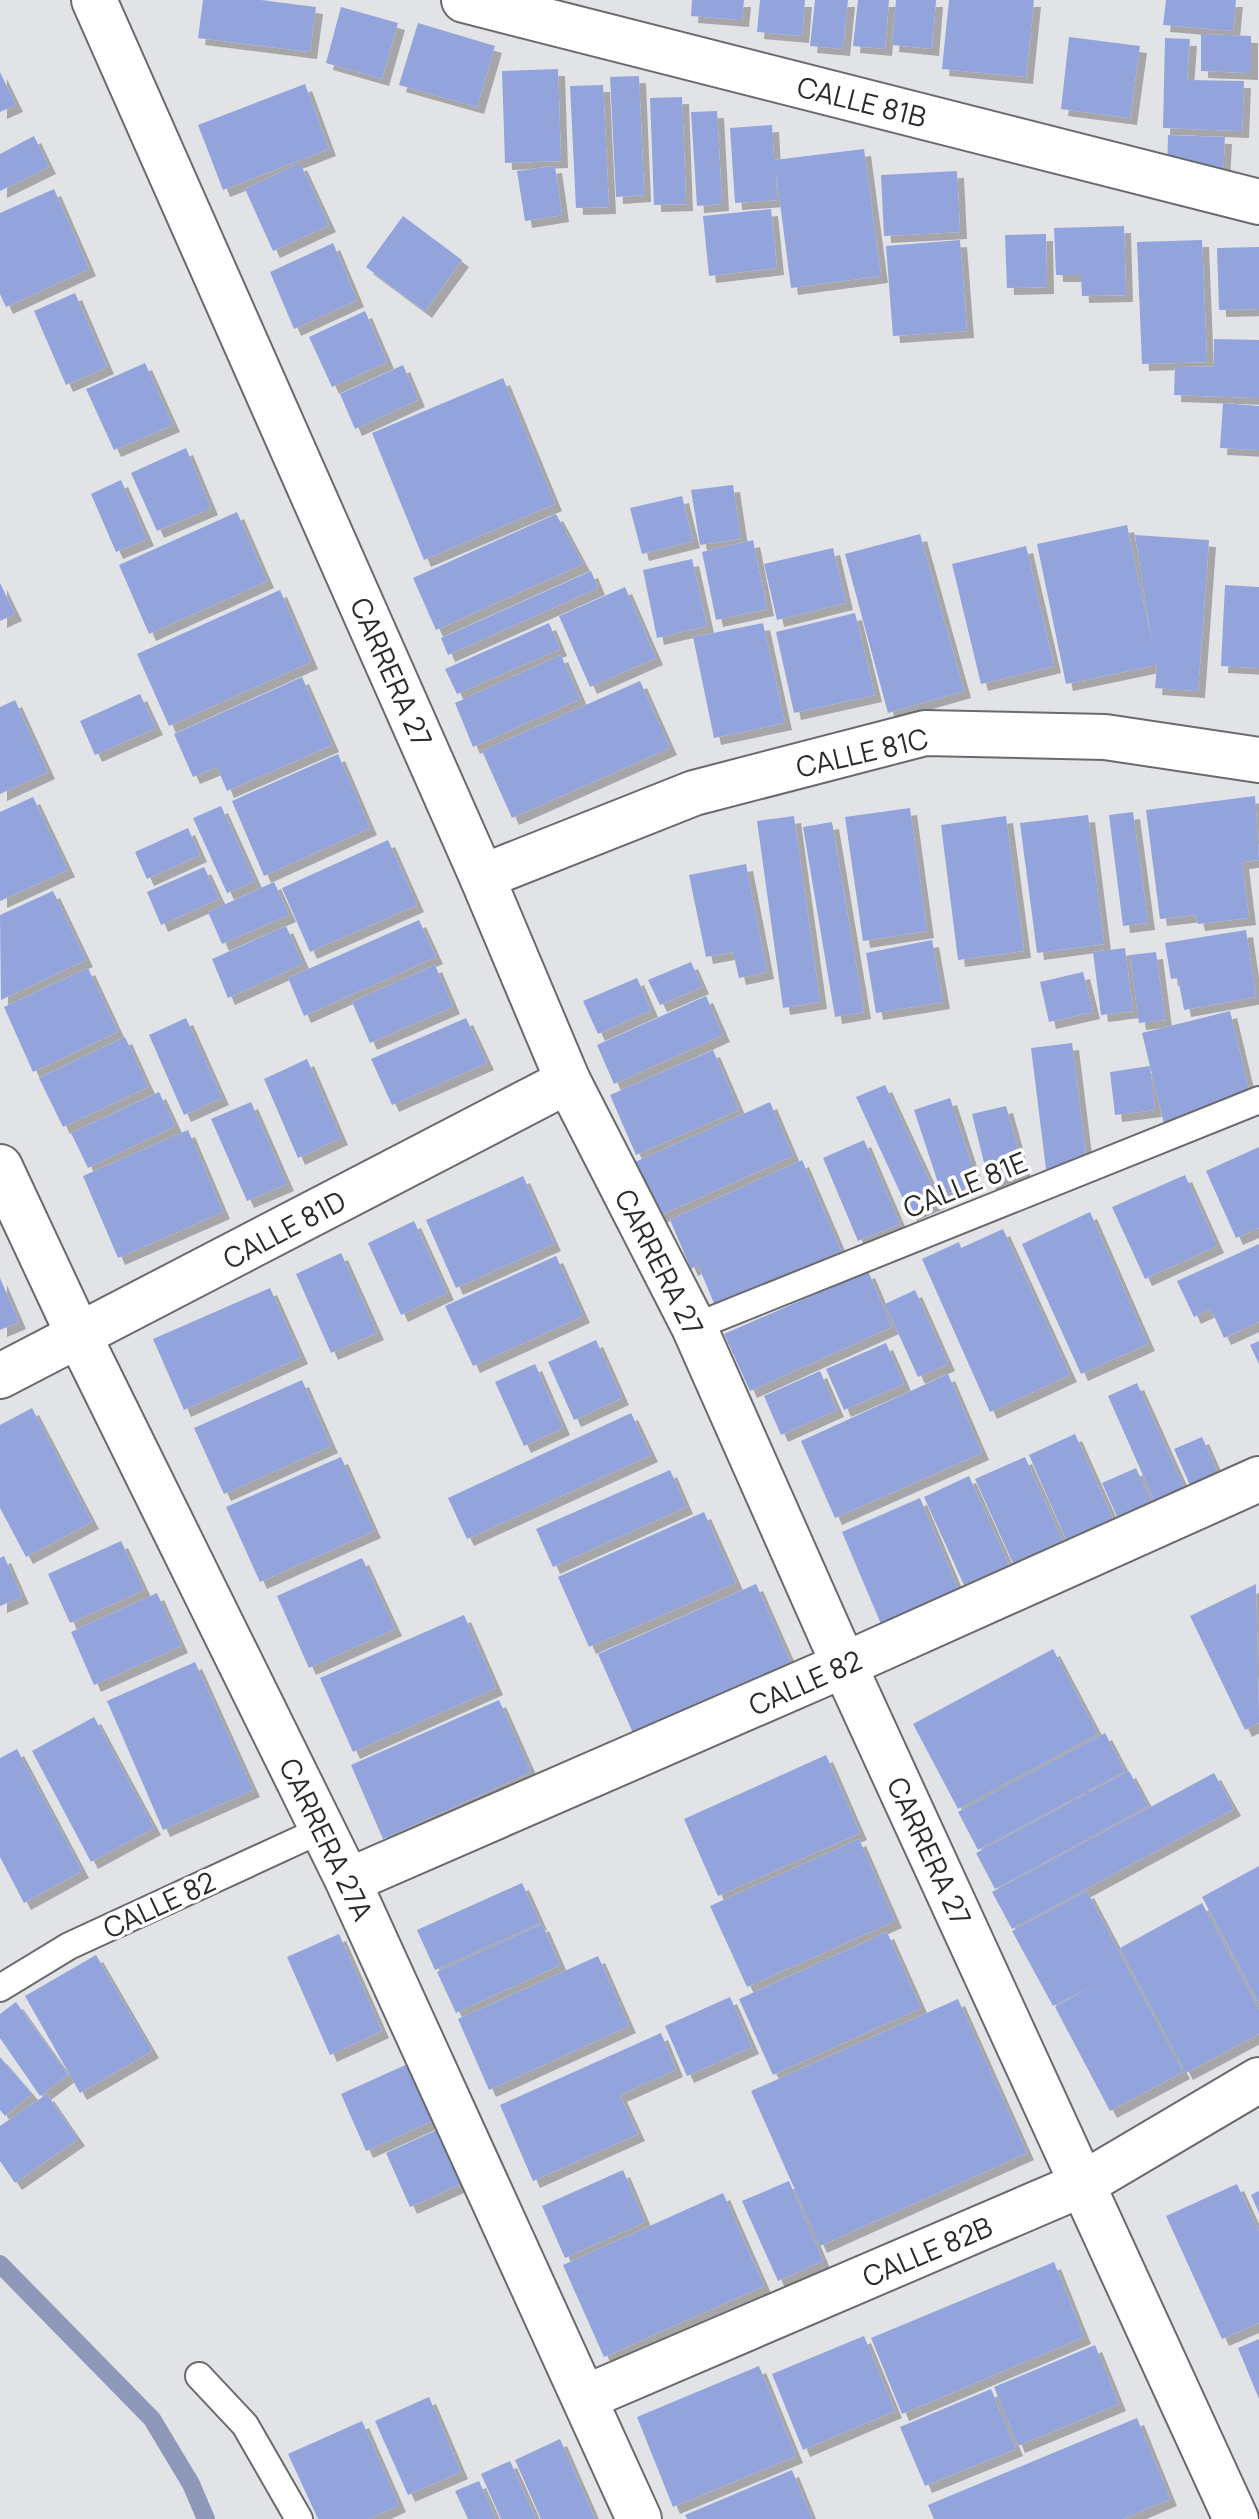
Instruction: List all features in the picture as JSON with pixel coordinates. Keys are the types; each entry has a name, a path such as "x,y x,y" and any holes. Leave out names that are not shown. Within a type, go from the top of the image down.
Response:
{"street":[{"name":"CARRERA 27","path":"94,0 482,877 568,1081 694,1327 844,1665 1236,2519"},
{"name":"CALLE 81B","path":"464,0 1259,202"},
{"name":"CALLE 81C","path":"482,877 694,793 925,733 1105,737 1259,760"},
{"name":"CALLE 81D","path":"0,1376 568,1081"},
{"name":"CARRERA 27A","path":"0,1167 79,1336 348,1881 639,2519"},
{"name":"CALLE 82","path":"348,1881 844,1665 1259,1479"},
{"name":"CALLE 82B","path":"584,2398 1083,2184 1259,2080"}],"lane":[{"name":"CALLE 81E","path":"694,1327 1259,1100"},
{"name":"CALLE 82","path":"0,1988 69,1946 323,1829"},
{"path":"199,2376 245,2425 299,2519"}],"building":[{"path":"203,0 261,0 316,7 310,52 198,38"},
{"path":"692,0 744,0 742,20 691,16"},
{"path":"760,0 805,0 802,36 757,32"},
{"path":"815,0 848,0 843,49 810,46"},
{"path":"858,0 889,0 885,49 853,46"},
{"path":"896,0 936,0 932,49 892,45"},
{"path":"949,0 1034,0 1026,77 942,69"},
{"path":"1166,0 1236,0 1233,31 1163,25"},
{"path":"341,7 398,23 382,79 326,63"},
{"path":"418,23 495,46 477,107 399,85"},
{"path":"1201,34 1251,36 1251,73 1201,71"},
{"path":"1069,37 1140,46 1130,118 1061,109"},
{"path":"1165,38 1190,39 1187,80 1244,81 1242,131 1163,128"},
{"path":"558,69 561,161 505,163 502,71"},
{"path":"0,72 16,105 0,112"},
{"path":"639,76 644,195 616,197 610,77"},
{"path":"305,84 329,149 223,190 198,125"},
{"path":"603,85 609,207 576,208 570,86"},
{"path":"682,97 686,204 654,205 650,98"},
{"path":"717,111 722,204 697,206 691,112"},
{"path":"772,125 774,160 864,149 881,276 791,288 776,172 777,200 735,203 730,128"},
{"path":"1168,135 1225,137 1223,173 1167,171"},
{"path":"34,136 49,167 0,191 0,154"},
{"path":"300,163 329,225 273,251 245,189"},
{"path":"555,166 562,215 525,221 517,171"},
{"path":"957,171 960,232 884,236 881,175"},
{"path":"54,189 89,269 6,307 0,294 0,213"},
{"path":"771,209 777,268 709,276 703,216"},
{"path":"403,216 462,260 425,311 366,267"},
{"path":"1124,226 1126,295 1082,296 1081,275 1056,275 1054,228"},
{"path":"1046,234 1047,287 1007,288 1005,235"},
{"path":"960,240 967,331 893,336 886,246"},
{"path":"1202,240 1207,362 1142,364 1137,242"},
{"path":"333,243 357,300 294,329 270,272"},
{"path":"1259,247 1259,309 1219,310 1217,248"},
{"path":"75,293 107,367 66,385 34,311"},
{"path":"365,311 387,362 332,387 309,337"},
{"path":"1214,339 1259,340 1259,398 1174,395 1175,366 1214,367"},
{"path":"145,363 173,425 114,450 86,389"},
{"path":"403,365 418,400 355,429 340,394"},
{"path":"503,378 555,504 424,560 372,433"},
{"path":"1223,403 1259,406 1259,450 1220,448"},
{"path":"186,448 211,508 157,531 131,473"},
{"path":"121,480 147,539 116,552 91,494"},
{"path":"733,485 741,539 700,545 691,490"},
{"path":"682,496 693,541 642,554 630,508"},
{"path":"237,512 267,581 149,634 119,565"},
{"path":"556,514 583,564 436,630 413,578"},
{"path":"1127,525 1152,643 1135,535 1209,540 1198,691 1155,688 1157,665 1066,684 1037,544"},
{"path":"920,534 964,691 888,713 845,554"},
{"path":"753,540 767,609 716,620 702,552"},
{"path":"1026,546 1054,666 981,684 952,564"},
{"path":"833,548 846,603 777,620 764,564"},
{"path":"692,559 707,626 657,638 643,570"},
{"path":"591,571 598,588 448,655 441,638"},
{"path":"0,583 15,614 0,621"},
{"path":"1225,585 1259,587 1259,668 1221,666"},
{"path":"625,587 656,658 590,687 559,616"},
{"path":"280,590 311,662 169,726 137,654"},
{"path":"855,613 875,695 794,713 776,632"},
{"path":"549,623 560,649 457,694 445,669"},
{"path":"763,623 785,723 714,738 693,637"},
{"path":"561,655 580,699 473,747 455,703"},
{"path":"302,677 332,745 227,791 217,767 193,777 174,734"},
{"path":"640,681 670,748 512,818 482,751"},
{"path":"140,694 156,728 95,755 80,721"},
{"path":"15,700 48,772 0,794 0,707"},
{"path":"338,754 370,828 264,876 232,801"},
{"path":"1255,796 1259,860 1242,862 1249,918 1198,924 1196,915 1160,919 1146,810"},
{"path":"33,797 68,870 0,901 0,812"},
{"path":"221,806 255,881 227,893 193,818"},
{"path":"910,808 927,931 863,941 845,817"},
{"path":"1133,812 1148,923 1123,926 1109,815"},
{"path":"1088,815 1104,944 1037,953 1020,823"},
{"path":"794,816 820,1002 783,1008 757,821"},
{"path":"1006,816 1024,951 958,960 941,825"},
{"path":"832,822 864,1012 835,1017 803,827"},
{"path":"188,828 200,855 147,879 135,852"},
{"path":"388,840 417,905 310,952 282,888"},
{"path":"746,864 767,972 739,978 733,952 706,957 689,875"},
{"path":"204,867 219,899 161,925 147,892"},
{"path":"274,882 289,915 222,944 208,912"},
{"path":"53,891 86,960 1,1000 0,915"},
{"path":"419,920 436,957 304,1016 288,978"},
{"path":"286,926 303,964 228,998 212,959"},
{"path":"1246,930 1256,997 1184,1010 1178,978 1171,979 1165,943"},
{"path":"932,940 943,1002 876,1013 866,953"},
{"path":"1125,948 1133,1011 1101,1015 1093,952"},
{"path":"1156,952 1165,1020 1139,1023 1130,955"},
{"path":"691,962 702,987 660,1005 648,980"},
{"path":"435,965 453,1007 370,1043 352,1002"},
{"path":"88,968 118,1032 33,1072 4,1007"},
{"path":"1083,972 1093,1012 1049,1022 1040,982"},
{"path":"637,978 651,1010 598,1034 583,1001"},
{"path":"706,996 723,1035 614,1084 597,1045"},
{"path":"1230,1011 1252,1102 1164,1124 1142,1033"},
{"path":"186,1018 222,1098 184,1115 149,1035"},
{"path":"466,1018 487,1063 392,1105 371,1059"},
{"path":"125,1037 148,1087 63,1127 39,1078"},
{"path":"1072,1043 1087,1164 1046,1169 1031,1048"},
{"path":"713,1050 739,1110 636,1155 610,1095"},
{"path":"307,1059 341,1138 298,1158 264,1079"},
{"path":"1150,1066 1155,1110 1115,1115 1110,1072"},
{"path":"885,1085 939,1201 910,1214 856,1097"},
{"path":"159,1092 175,1126 88,1168 71,1133"},
{"path":"950,1098 978,1184 942,1195 914,1110"},
{"path":"251,1102 287,1184 247,1201 211,1119"},
{"path":"770,1102 793,1156 659,1216 635,1162"},
{"path":"1006,1106 1025,1174 989,1183 972,1114"},
{"path":"188,1130 223,1212 118,1258 83,1176"},
{"path":"864,1140 900,1224 858,1241 823,1158"},
{"path":"1259,1147 1259,1228 1236,1238 1206,1171"},
{"path":"802,1160 842,1253 716,1308 698,1265 691,1269 670,1220"},
{"path":"1185,1175 1217,1246 1145,1279 1112,1207"},
{"path":"523,1176 554,1244 456,1288 426,1220"},
{"path":"1090,1212 1148,1344 1081,1374 1022,1244"},
{"path":"414,1221 447,1293 401,1315 368,1243"},
{"path":"1003,1229 1070,1375 990,1412 922,1259 959,1242 961,1248"},
{"path":"1259,1244 1259,1322 1224,1338 1211,1309 1194,1317 1177,1281"},
{"path":"341,1253 377,1333 331,1353 296,1274"},
{"path":"556,1256 583,1316 473,1366 445,1306"},
{"path":"868,1271 892,1327 750,1391 724,1334"},
{"path":"0,1278 19,1322 0,1330"},
{"path":"270,1288 301,1357 184,1410 153,1339"},
{"path":"915,1290 948,1364 918,1377 885,1304"},
{"path":"596,1340 622,1398 574,1420 548,1362"},
{"path":"1259,1341 1259,1364 1250,1345"},
{"path":"886,1343 904,1384 844,1410 826,1369"},
{"path":"535,1364 563,1428 524,1446 495,1382"},
{"path":"820,1371 837,1410 781,1435 764,1396"},
{"path":"948,1374 982,1453 835,1518 801,1441"},
{"path":"302,1380 331,1446 224,1494 194,1428"},
{"path":"1137,1383 1191,1503 1161,1516 1108,1396"},
{"path":"32,1408 92,1522 26,1557 0,1508 0,1425"},
{"path":"631,1413 651,1455 467,1539 448,1498"},
{"path":"1075,1434 1118,1530 1071,1551 1029,1455"},
{"path":"1202,1437 1225,1489 1197,1501 1174,1449"},
{"path":"341,1457 374,1531 260,1582 226,1507"},
{"path":"1025,1457 1070,1557 1020,1579 975,1479"},
{"path":"1136,1468 1156,1511 1121,1526 1102,1483"},
{"path":"670,1470 686,1507 553,1567 536,1529"},
{"path":"969,1476 1009,1565 964,1585 924,1497"},
{"path":"920,1498 962,1598 884,1631 842,1532"},
{"path":"704,1512 736,1583 589,1647 558,1577"},
{"path":"121,1541 144,1590 70,1623 48,1574"},
{"path":"4,1556 22,1597 0,1606 0,1558"},
{"path":"362,1558 395,1629 309,1668 277,1596"},
{"path":"756,1584 791,1663 633,1733 598,1654"},
{"path":"1256,1584 1259,1723 1245,1730 1190,1616"},
{"path":"157,1593 181,1646 94,1685 71,1632"},
{"path":"464,1615 496,1688 353,1752 320,1678"},
{"path":"1053,1649 1098,1734 958,1809 913,1724"},
{"path":"195,1662 253,1790 163,1830 107,1701"},
{"path":"499,1700 531,1772 383,1839 351,1765"},
{"path":"94,1717 154,1828 91,1862 32,1751"},
{"path":"1105,1733 1125,1771 978,1850 958,1812"},
{"path":"17,1749 82,1871 24,1903 0,1857 0,1758"},
{"path":"826,1755 860,1833 718,1896 684,1819"},
{"path":"1129,1771 1148,1806 995,1889 976,1853"},
{"path":"1214,1773 1234,1809 1012,1929 992,1892"},
{"path":"859,1839 895,1921 747,1987 710,1906"},
{"path":"1259,1866 1259,2004 1202,1897"},
{"path":"522,1883 540,1923 435,1970 417,1930"},
{"path":"1087,1891 1183,2072 1110,2111 1055,2007 1092,1986 1053,2006 1012,1931"},
{"path":"1202,1903 1259,2010 1259,2034 1186,2073 1120,1948"},
{"path":"542,1924 560,1965 456,2013 437,1972"},
{"path":"887,1932 921,2008 773,2075 739,1999"},
{"path":"339,1934 382,2031 330,2055 287,1957"},
{"path":"96,1955 152,2051 80,2093 25,1996"},
{"path":"598,1956 629,2026 489,2090 458,2019"},
{"path":"730,1997 752,2047 687,2076 665,2026"},
{"path":"958,1999 1027,2153 820,2246 751,2091"},
{"path":"16,2002 68,2075 40,2096 0,2038 0,2014"},
{"path":"661,2033 676,2070 620,2095 638,2134 533,2181 500,2105"},
{"path":"0,2057 32,2094 5,2116 0,2110"},
{"path":"412,2062 437,2119 366,2151 341,2094"},
{"path":"47,2094 78,2139 15,2183 0,2161 0,2126"},
{"path":"441,2128 466,2182 410,2207 386,2153"},
{"path":"623,2170 645,2222 565,2258 542,2206"},
{"path":"789,2181 823,2261 778,2281 742,2201"},
{"path":"1237,2184 1259,2232 1259,2323 1222,2339 1166,2216"},
{"path":"1259,2191 1259,2213 1251,2195"},
{"path":"723,2193 764,2286 604,2357 563,2265"},
{"path":"1054,2262 1084,2337 902,2414 871,2338"},
{"path":"864,2336 895,2411 803,2450 772,2374"},
{"path":"1259,2339 1259,2399 1238,2348"},
{"path":"1095,2345 1119,2404 1018,2446 994,2387"},
{"path":"759,2366 796,2456 673,2507 637,2417"},
{"path":"991,2389 1016,2449 925,2486 900,2427"},
{"path":"429,2397 461,2472 408,2495 375,2421"},
{"path":"1137,2418 1170,2499 1123,2519 934,2519 928,2505"},
{"path":"362,2421 399,2505 369,2519 318,2519 288,2454"},
{"path":"560,2439 595,2519 541,2519 515,2460"},
{"path":"510,2461 536,2519 501,2519 481,2474"},
{"path":"792,2470 812,2519 687,2519 685,2515"},
{"path":"479,2481 496,2519 468,2519 455,2491"}],"waterway":[{"path":"0,2264 152,2419 191,2484 206,2519"}]}
